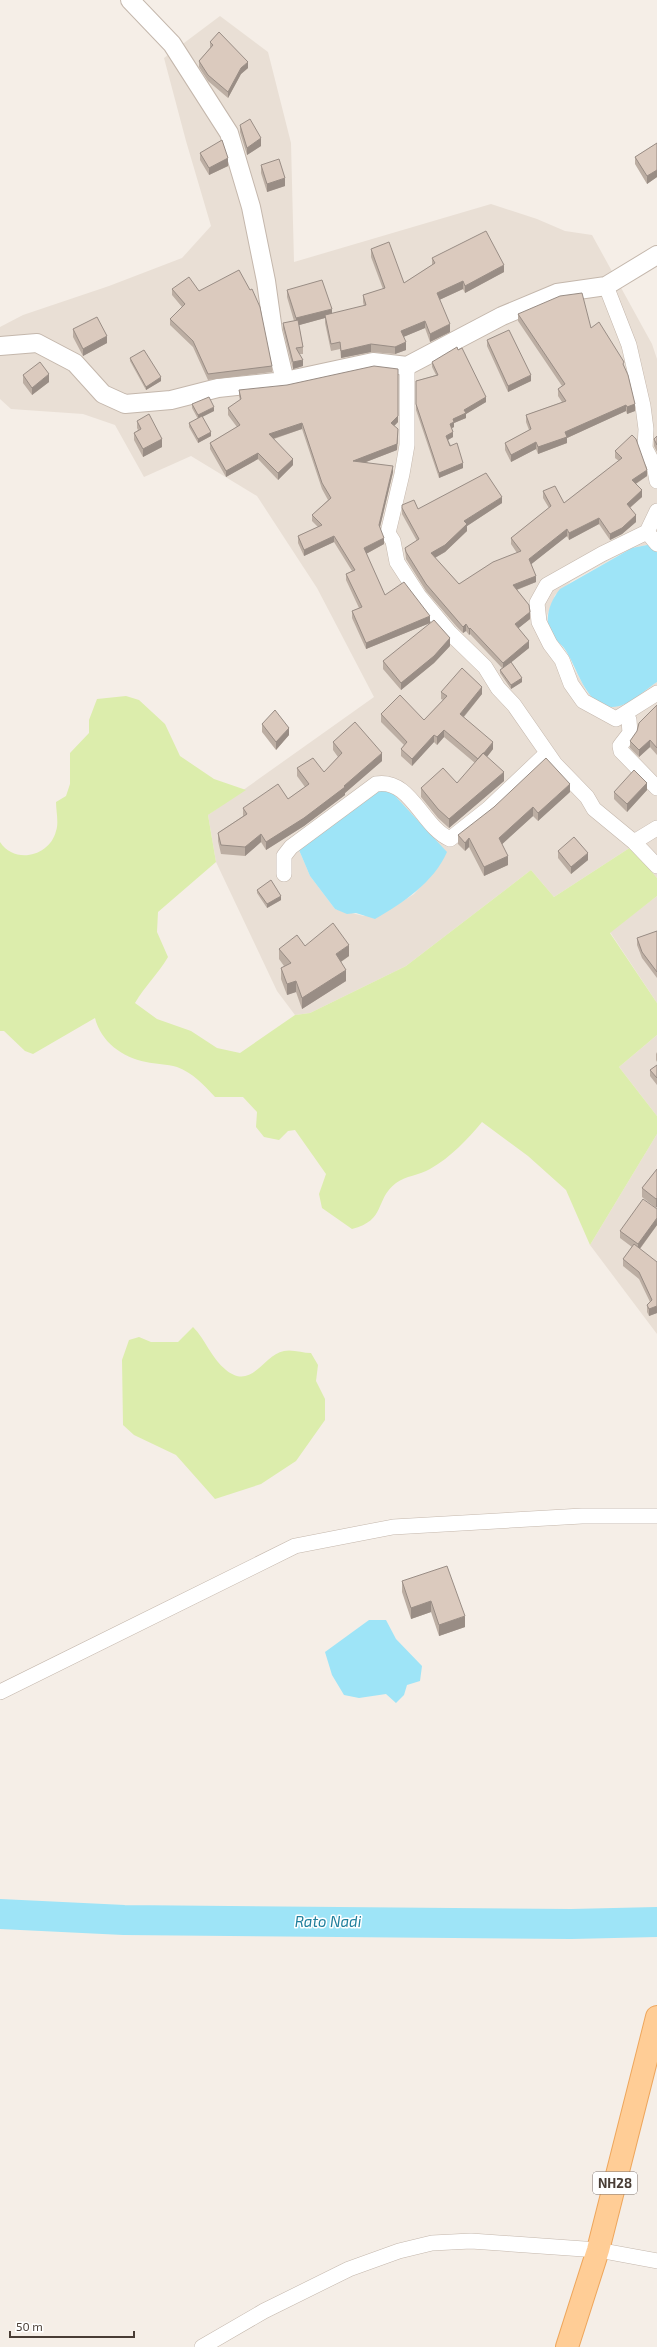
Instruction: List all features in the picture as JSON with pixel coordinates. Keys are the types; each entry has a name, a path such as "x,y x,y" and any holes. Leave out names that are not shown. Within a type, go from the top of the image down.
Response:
{"main road":[{"name":"NH28","path":"568,2347 598,2250 657,2017"}],"street":[{"path":"130,0 172,44 229,133 251,207 266,281 273,331 285,381"},
{"path":"0,346 37,343 75,363 103,394 125,404 171,400 218,388 285,381 373,362 407,366 502,316 558,293 606,286 657,255"},
{"path":"606,286 629,345 643,406 646,429 645,448 654,464 657,481"},
{"path":"407,366 407,445 402,474 388,533 393,541 397,562 419,596 450,633 485,667 498,688 514,705 547,753 586,797 594,809 634,842 657,866"},
{"path":"657,511 647,532 602,554 547,585 537,603 539,622 550,644 562,660 571,684 583,701 616,719 657,693"},
{"path":"647,532 657,544"},
{"path":"625,714 629,720 630,733 620,746 621,752 657,788"},
{"path":"284,874 284,856 291,847 376,784 392,784 416,805 434,828 443,836 450,839 488,809 547,753"},
{"path":"634,842 657,828"},
{"path":"0,1692 295,1546 393,1527 582,1516 657,1516"},
{"path":"202,2347 264,2311 337,2275 399,2251 432,2243 471,2241 598,2250 657,2261"}],"shaded area":[{"path":"220,16 268,52 291,143 294,262 491,204 537,219 565,231 592,235 652,344 657,359 657,551 652,544 632,548 572,581 555,595 547,616 549,630 563,648 587,692 602,704 623,705 657,682 657,878 631,847 554,897 531,870 406,966 310,1013 295,1015 277,991 216,862 208,815 374,697 317,588 257,496 191,456 144,477 115,425 83,414 11,409 0,399 0,327 23,315 109,286 182,258 211,226 164,58","holes":["299,850 424,883 414,894 400,903 364,916 335,909 310,876"]},
{"path":"657,896 657,1003 610,932"},
{"path":"657,1035 657,1116 619,1067"},
{"path":"657,1134 657,1334 590,1245"}],"green space":[{"path":"126,696 139,700 165,724 180,756 214,779 246,790 208,815 216,862 158,912 157,932 168,957 135,1003 157,1019 191,1031 217,1048 240,1053 295,1015 310,1013 406,966 531,870 554,897 631,847 657,878 657,896 610,933 657,1003 657,1035 619,1067 657,1116 657,1134 590,1245 566,1190 528,1156 482,1122 458,1148 438,1164 426,1171 396,1183 389,1189 376,1215 363,1225 352,1229 322,1208 319,1194 326,1174 295,1130 288,1131 279,1140 264,1137 256,1127 257,1112 243,1097 215,1097 198,1079 183,1069 137,1060 121,1052 107,1041 98,1027 95,1018 33,1054 25,1051 4,1031 0,1031 0,842 6,849 14,854 23,855 40,852 47,846 52,840 57,828 56,802 66,796 70,784 70,753 89,733 89,720 97,699"},
{"path":"193,1327 198,1332 212,1355 226,1370 235,1375 243,1376 250,1374 277,1354 284,1351 290,1350 311,1353 318,1365 316,1381 325,1399 325,1420 296,1461 261,1484 215,1499 176,1455 134,1435 123,1425 122,1360 129,1340 139,1337 151,1342 178,1342"}],"water":[{"path":"652,544 657,551 657,682 636,698 624,704 612,707 603,705 588,693 569,655 550,632 548,613 554,598 560,589 632,548"},
{"path":"385,785 447,852 434,873 417,891 386,913 375,919 356,913 347,914 335,909 310,876 299,850"},
{"path":"369,1620 386,1620 396,1639 422,1666 420,1681 407,1685 404,1695 396,1703 386,1694 359,1698 344,1695 332,1675 325,1652"}],"building":[{"path":"219,32 248,62 241,68 228,92 208,75 199,61 213,45 210,42"},
{"path":"250,119 261,138 247,148 240,125"},
{"path":"222,140 228,158 209,168 200,153"},
{"path":"657,143 657,170 647,176 635,157"},
{"path":"279,159 285,178 267,184 261,165"},
{"path":"486,231 504,265 465,286 463,281 437,293 450,324 430,334 425,321 401,331 406,342 395,347 371,344 341,351 340,342 331,344 325,315 366,305 363,295 385,288 371,249 389,242 404,283 435,263 432,258"},
{"path":"239,270 250,290 252,289 260,307 272,366 208,374 193,341 170,319 185,304 172,289 189,277 199,291"},
{"path":"322,280 332,309 296,318 287,290"},
{"path":"582,293 591,328 599,322 624,362 623,364 628,375 635,404 627,407 626,405 565,432 567,437 538,447 536,442 511,455 505,443 531,429 526,415 566,401 558,389 565,384 518,314 560,296"},
{"path":"97,317 107,336 83,349 73,329"},
{"path":"298,320 303,347 296,348 303,360 293,362 283,323"},
{"path":"509,330 531,375 508,386 487,340"},
{"path":"457,347 458,350 462,348 486,397 464,410 466,413 453,419 454,422 450,424 453,432 446,436 450,446 457,443 463,463 439,473 416,404 416,381 438,375 432,362"},
{"path":"144,350 161,377 146,387 130,358"},
{"path":"40,362 49,374 32,388 23,375"},
{"path":"374,366 398,369 398,416 391,423 398,429 397,444 353,461 393,466 379,525 384,538 364,548 385,595 404,582 430,616 366,643 352,611 362,607 346,574 355,570 334,536 304,550 298,536 322,525 312,515 331,498 322,483 302,423 269,434 293,459 278,473 258,453 226,471 210,443 240,425 228,408 241,399 239,390 287,385"},
{"path":"209,397 214,407 198,415 192,404"},
{"path":"149,414 162,439 143,449 134,433 141,429 137,421"},
{"path":"202,416 211,432 198,439 189,423"},
{"path":"632,435 636,439 647,470 632,480 642,490 627,504 636,515 622,528 610,534 599,518 569,533 567,529 529,559 536,576 513,585 529,605 530,612 515,624 529,641 503,663 470,628 469,629 466,624 463,627 426,584 406,552 405,548 419,539 402,508 402,505 414,500 418,509 486,473 502,497 464,521 467,524 445,545 431,553 459,584 493,562 521,551 511,538 551,506 543,491 555,486 564,503 622,458 615,451"},
{"path":"657,436 657,445 654,439"},
{"path":"434,620 450,638 434,656 401,683 383,661"},
{"path":"511,662 522,678 511,685 500,670"},
{"path":"462,668 482,687 460,714 493,742 478,759 444,730 437,737 434,735 412,759 401,749 407,742 381,714 400,695 424,720 447,696 441,692"},
{"path":"657,705 657,748 650,740 639,750 630,741 637,731 639,723"},
{"path":"275,710 289,728 276,742 262,724"},
{"path":"355,722 382,753 344,786 345,787 304,818 266,842 261,834 245,847 221,845 218,833 247,814 243,808 278,784 288,799 309,784 297,768 313,758 324,772 342,753 333,742"},
{"path":"483,753 504,772 449,819 438,809 421,788 443,768 457,783"},
{"path":"546,758 570,784 538,813 533,807 499,838 508,856 484,867 469,838 465,843 458,835 494,807"},
{"path":"634,770 647,783 627,804 614,792"},
{"path":"574,837 588,853 571,867 558,851"},
{"path":"271,880 281,896 267,904 257,890"},
{"path":"333,923 349,945 336,954 346,970 302,998 296,981 287,984 281,968 291,963 279,949 297,935 305,946"},
{"path":"657,931 657,972 642,952 637,938"},
{"path":"657,1065 657,1078 650,1070"},
{"path":"657,1169 657,1198 656,1199 642,1188"},
{"path":"643,1199 657,1209 657,1218 638,1244 620,1231"},
{"path":"634,1244 657,1262 657,1306 649,1309 647,1305 652,1300 639,1272 623,1259"},
{"path":"447,1566 465,1616 439,1625 431,1601 411,1608 402,1581"}],"waterway":[{"name":"Rato Nadi","path":"0,1914 124,1920 571,1924 657,1922"}]}
